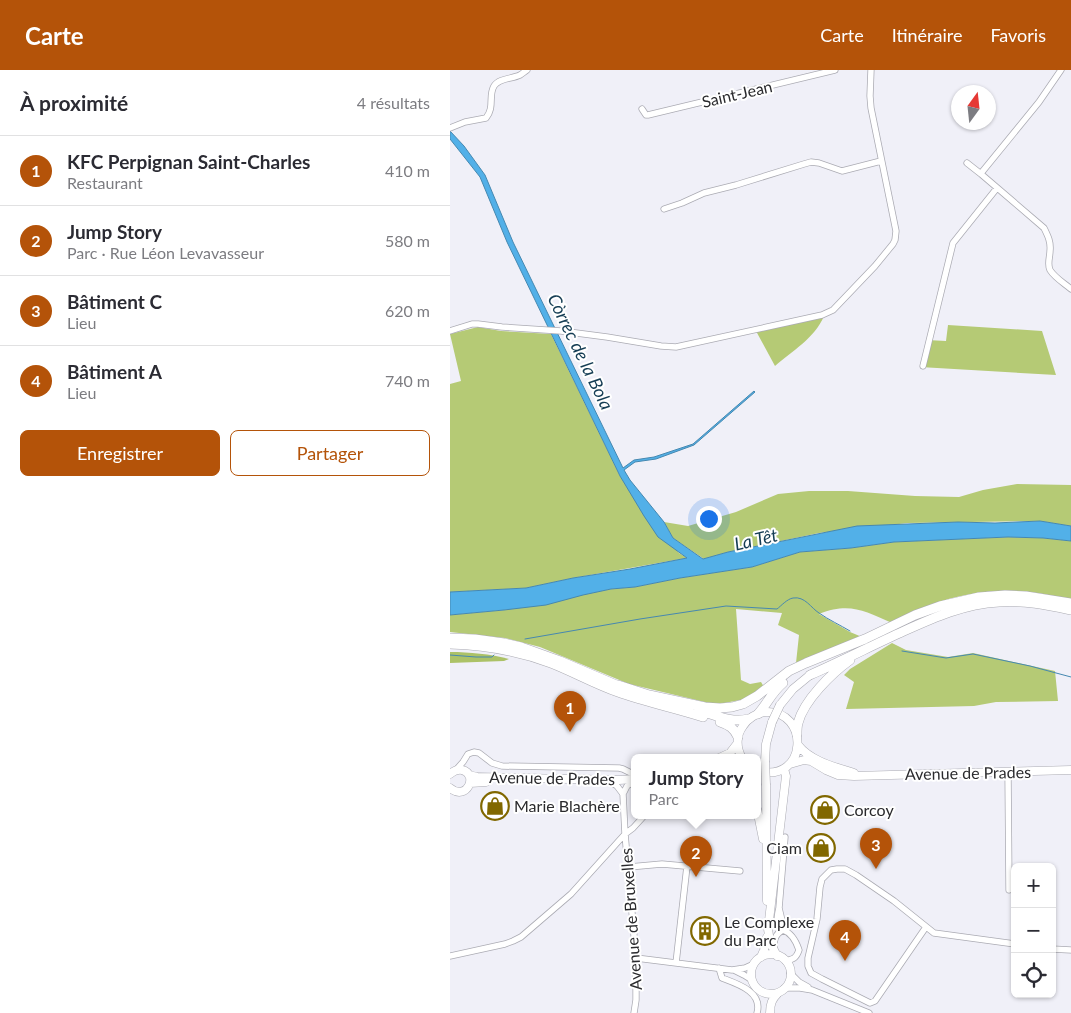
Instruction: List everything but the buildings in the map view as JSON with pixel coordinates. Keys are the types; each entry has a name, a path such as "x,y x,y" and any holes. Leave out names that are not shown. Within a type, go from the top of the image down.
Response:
{"highway":[{"path":"618,685 649,695 705,707 732,707 743,704 757,696 790,671 806,663 865,639 915,615 940,606 1005,595 1071,603"},
{"path":"810,675 820,667 901,626 946,606 968,600"},
{"path":"810,675 939,615 961,608 1000,601 1034,603 1071,610"},
{"path":"758,714 765,707 776,689 797,672 844,652 940,606"},
{"path":"797,734 798,722 803,711 812,697 837,669 852,658 919,624"},
{"path":"450,638 475,639 521,647 560,661 633,692 700,713 731,726 737,741"},
{"path":"450,644 501,649 529,656 637,699 731,720 748,719"}],"main road":[{"path":"768,1013 771,1001 788,984 790,969 785,961 776,953 770,942 768,929 766,744 772,722 780,705 793,689 810,675"},
{"path":"728,754 748,719 758,714 767,712 782,716 789,722 797,734 798,745 794,758 787,766 768,929 761,957"},
{"path":"737,741 739,754"},
{"name":"Avenue de Prades","path":"798,745 808,755 817,760 853,773 866,775"},
{"name":"Avenue de Prades","path":"761,772 768,773 779,771 804,760 811,761 826,770 838,774 854,776 1071,770"},
{"name":"Avenue de Prades","path":"450,788 456,792 463,792 468,788 462,772 518,781 615,782 631,780"},
{"path":"758,819 767,870"},
{"path":"768,1013 765,1002 755,986 751,975 754,964 761,957 776,953"},
{"path":"759,990 770,994 782,990"}],"street":[{"path":"450,128 465,122 486,118 491,109 494,86 498,82 521,75 527,70"},
{"name":"Saint-Jean","path":"642,109 648,115 835,70"},
{"path":"450,330 478,324 502,328 561,331 676,347 822,315 833,310 875,266 896,240 896,231 871,108 871,70"},
{"path":"981,174 1040,102 1061,70"},
{"path":"664,209 704,193 804,164 819,163 842,171 882,161"},
{"path":"967,163 1044,228 1049,236 1048,263 1050,269 1056,277 1071,288"},
{"path":"923,366 953,243 997,188"},
{"path":"462,772 468,754 474,752 479,753 492,763 502,766 619,768 631,778"},
{"path":"619,768 622,774 615,782 623,794 631,783"},
{"path":"1008,772 1009,890"},
{"name":"Avenue de Bruxelles","path":"623,794 636,958 635,1011"},
{"path":"625,822 637,819"},
{"path":"450,956 505,944 521,937 571,894 640,819"},
{"path":"776,953 776,936 783,930 779,908 786,837"},
{"path":"629,867 662,864 740,871"},
{"path":"676,963 687,866"},
{"path":"926,927 875,1001 870,1003 811,973 808,966 817,918 820,887 824,876 837,868 845,869 856,875 894,901 934,933 1011,943"},
{"path":"783,930 792,935 799,950 797,956 785,961"},
{"path":"1056,950 1071,950"},
{"path":"636,958 732,970 752,980"},
{"path":"732,970 754,964"},
{"path":"719,968 722,978 742,986 756,998 757,1013"},
{"path":"790,973 799,982 812,990 869,1013"},
{"path":"782,990 800,988 812,990"}],"green space":[{"path":"824,316 809,338 775,366 756,331"},
{"path":"948,325 1042,331 1056,375 920,367 927,340 946,341"},
{"path":"478,327 501,331 551,334 620,476 679,553 687,558 526,588 450,592 450,384 461,381 450,334"},
{"path":"1017,484 1071,485 1071,526 1040,521 908,523 819,533 728,552 704,559 673,538 664,522 688,526 736,512 778,494 809,491 848,491 959,497 983,490"},
{"path":"1008,537 1071,541 1071,599 1029,592 979,593 942,601 892,623 865,612 848,608 830,610 819,614 862,637 796,663 799,635 778,625 782,613 736,609 741,680 750,684 761,682 764,687 746,699 724,703 709,703 629,684 540,647 505,638 450,632 450,615 504,610 611,589 635,587 752,567 800,552 894,542"},
{"path":"892,643 906,650 948,657 973,653 1055,671 1058,701 996,702 974,706 846,709 854,682 844,675 850,669"},
{"path":"450,652 465,652 509,659 504,661 450,663"}],"water":[{"name":"La Têt","path":"450,131 464,146 485,175 513,242 623,468 634,460 654,457 693,444 755,392 694,445 656,459 635,462 624,470 664,522 673,538 703,559 728,552 857,526 1040,521 1071,526 1071,541 1008,537 894,542 800,552 752,567 635,587 611,589 546,605 450,615 450,592 526,588 687,558 658,537 620,476 507,242 480,177 450,139"}],"waterway":[{"path":"525,639 726,606 777,609 793,598 801,599 823,616 850,631"},
{"path":"902,651 946,658 973,654 1071,677"},
{"path":"450,655 476,657 492,657 494,655"}],"place":[{"name":"KFC Perpignan Saint-Charles","path":"570,732"},
{"name":"Marie Blachère","path":"495,806"},
{"name":"Corcoy","path":"825,810"},
{"name":"Ciam","path":"821,848"},
{"name":"Bâtiment C","path":"876,869"},
{"name":"Jump Story","path":"696,877"},
{"name":"Le Complexe du Parc","path":"705,931"},
{"name":"Bâtiment A","path":"845,961"}],"water label":[{"name":"Còrrec de la Bola","path":"580,352"}]}
